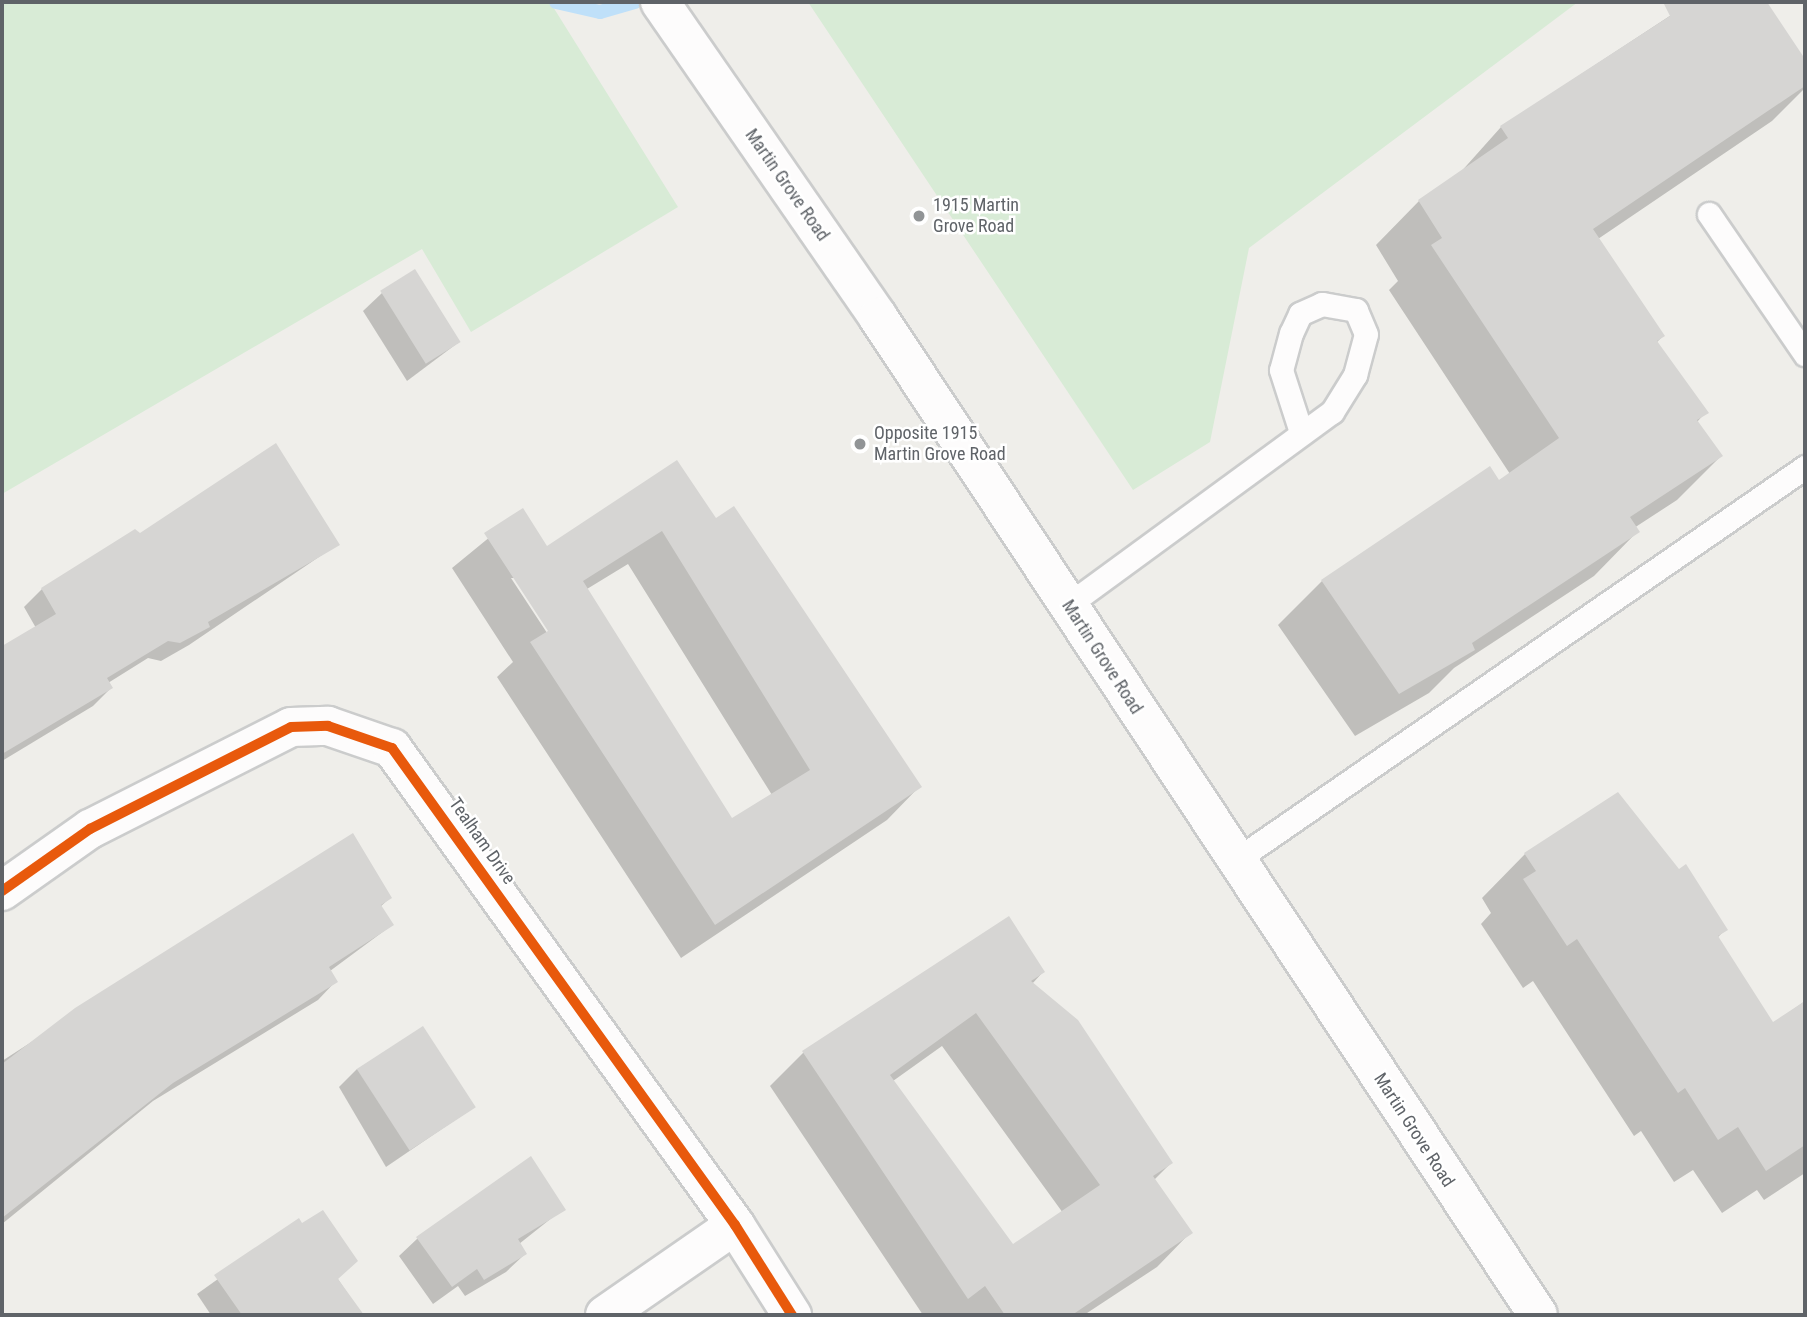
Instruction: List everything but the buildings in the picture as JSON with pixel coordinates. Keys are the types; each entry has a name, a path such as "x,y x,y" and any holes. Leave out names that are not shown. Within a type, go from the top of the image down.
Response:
{"main road":[{"name":"Martin Grove Road","path":"660,2 1068,606 1538,1315"},
{"name":"Tealham Drive","path":"2,891 90,829 291,727 328,726 392,748 735,1225 792,1315"},
{"path":"605,1315 735,1225"}],"lane":[{"path":"1709,214 1805,354"},
{"path":"1068,606 1301,432 1332,412 1354,375 1366,334 1356,310 1322,304 1300,314 1291,333 1281,370 1301,432"},
{"path":"1236,860 1805,467"}],"green space":[{"path":"2,2 550,2 678,207 471,332 422,249 2,494"},
{"path":"808,2 1578,2 1249,248 1210,442 1133,490"}],"waterway":[{"path":"556,2 600,12 636,2"}],"cycle path":[{"path":"2,891 90,829 291,727 328,726 392,748 735,1225 792,1315"}],"place":[{"name":"1915 Martin Grove Road","path":"919,216"},
{"name":"Opposite 1915 Martin Grove Road","path":"860,444"}]}
